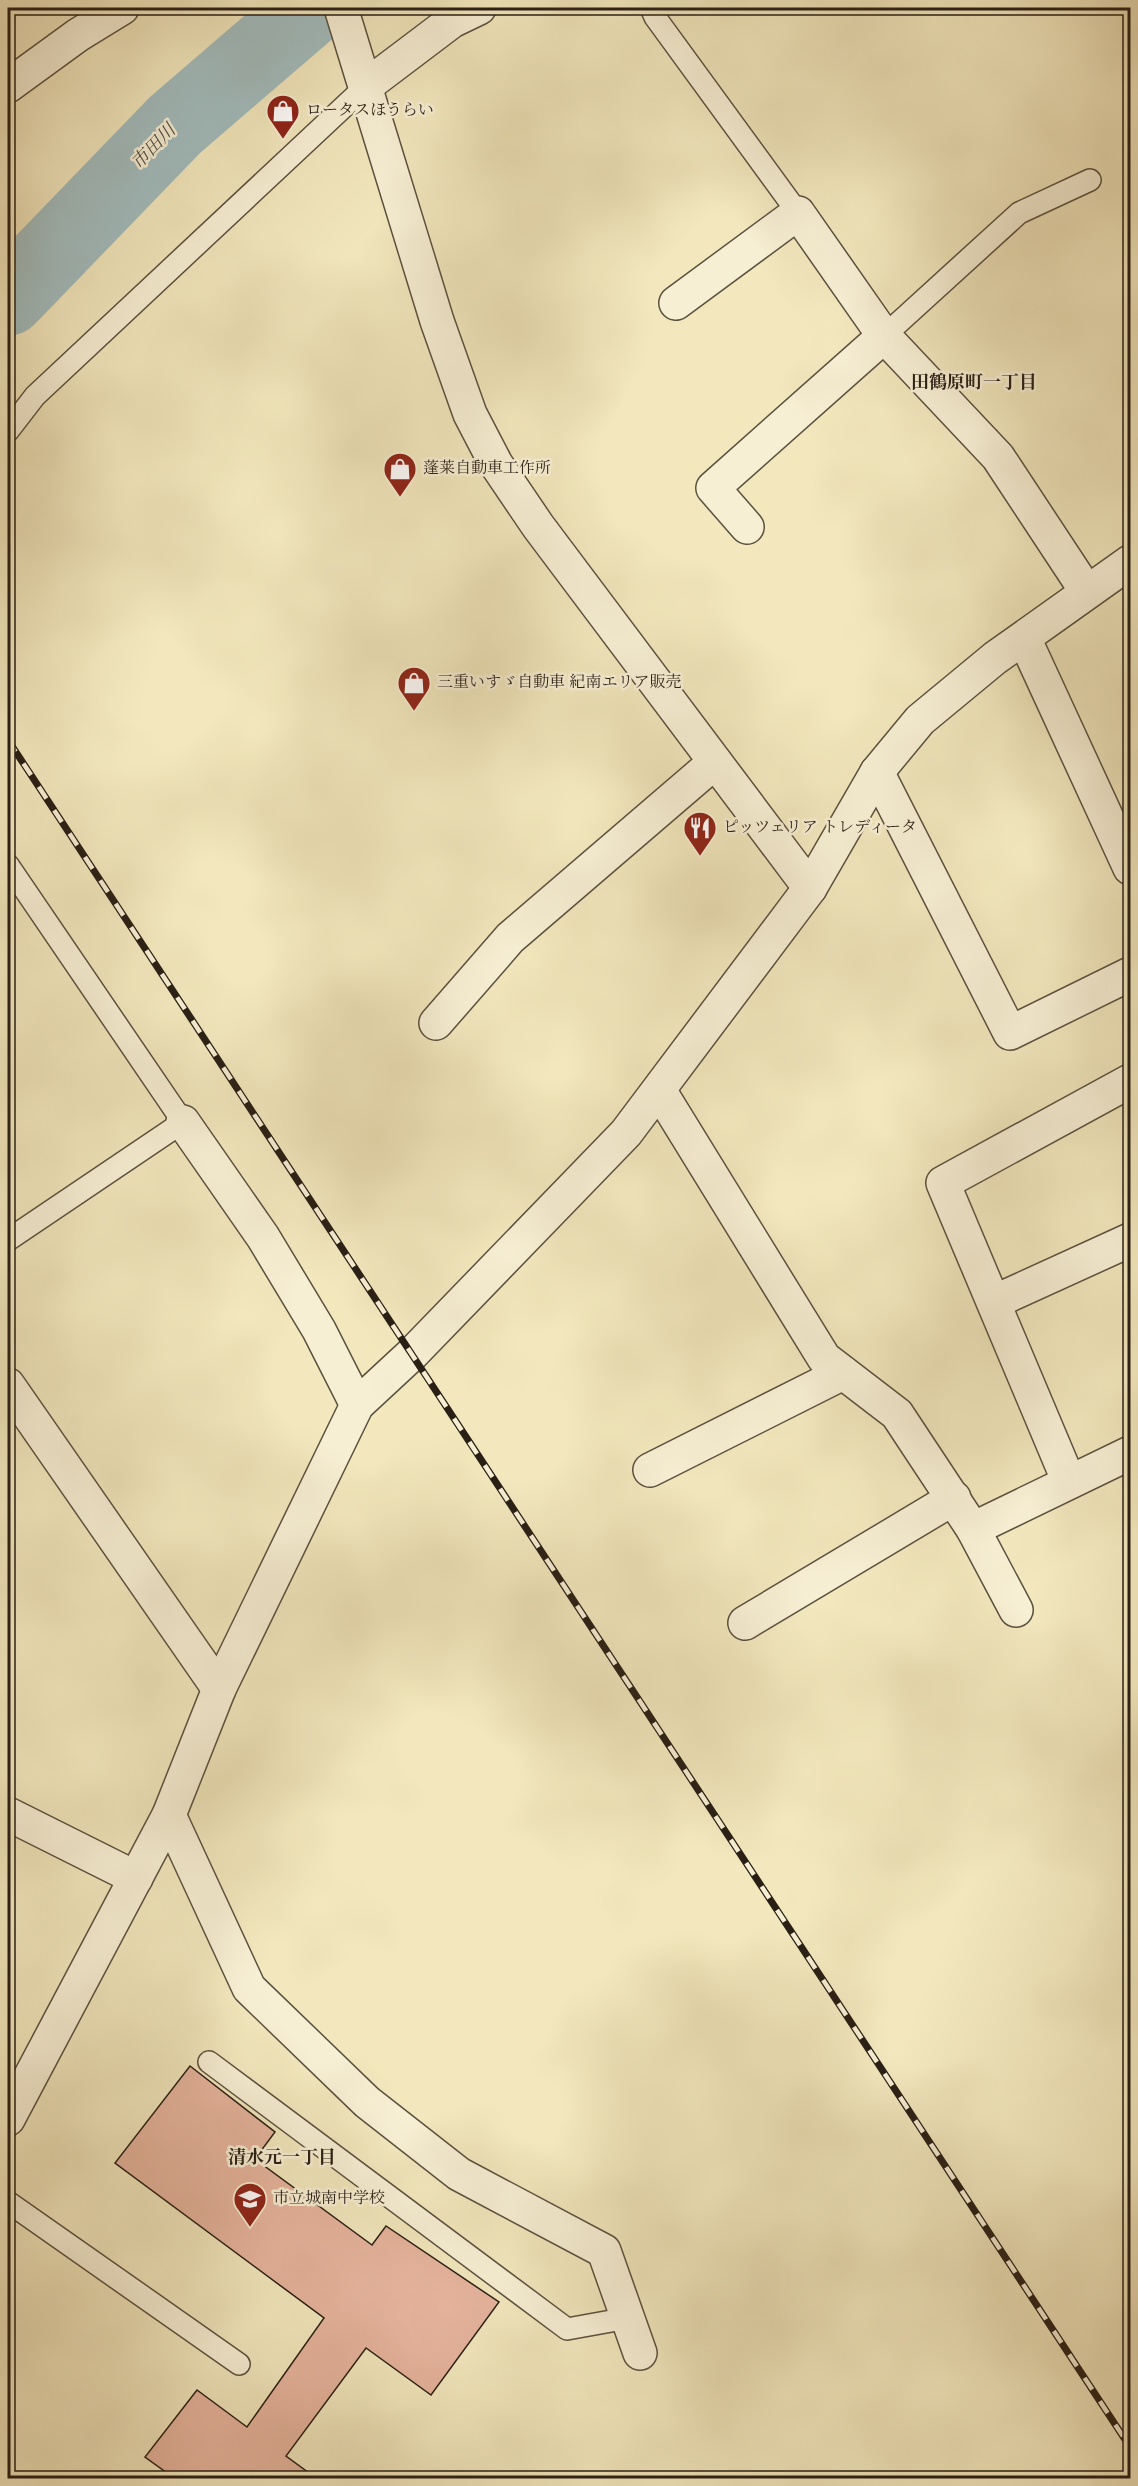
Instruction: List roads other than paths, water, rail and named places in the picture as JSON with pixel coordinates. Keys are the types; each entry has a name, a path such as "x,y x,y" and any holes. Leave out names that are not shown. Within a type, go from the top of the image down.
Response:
{"street":[{"path":"8,86 122,8"},
{"path":"341,8 437,321 470,414 496,464 538,526 810,888"},
{"path":"362,72 479,8"},
{"path":"676,303 798,213 884,336 998,457 1088,592"},
{"path":"747,527 713,488 884,336"},
{"path":"8,2119 17,2074 136,1878 169,1815 219,1689 357,1405 412,1354 626,1133 810,888 878,772 920,720 1024,638 1131,562"},
{"path":"1024,638 1131,867"},
{"path":"436,1023 510,938 715,762"},
{"path":"878,772 1011,1033 1131,974"},
{"path":"1070,1482 943,1183 1131,1081"},
{"path":"659,1090 824,1358 897,1414 973,1529 1016,1610"},
{"path":"183,1122 263,1237 319,1330 357,1405"},
{"path":"994,1302 1131,1240"},
{"path":"650,1470 843,1373"},
{"path":"8,1385 219,1689"},
{"path":"973,1529 1131,1453"},
{"path":"745,1623 954,1498"},
{"path":"8,1814 136,1878"},
{"path":"169,1815 249,1988 367,2103 459,2175 604,2251 640,2353"}],"lane":[{"path":"651,8 655,17 798,213"},
{"path":"8,431 35,396 362,72"},
{"path":"884,336 1019,213 1090,180"},
{"path":"8,865 183,1122 8,1240"},
{"path":"209,2062 567,2329 628,2318"},
{"path":"8,2202 239,2364"}],"waterway":[{"name":"市田川","path":"8,298 175,125 311,8"}],"railway":[{"path":"8,740 1130,2447"}],"place":[{"name":"ロータスほうらい","path":"283,140"},
{"name":"蓬莱自動車工作所","path":"400,498"},
{"name":"三重いすゞ自動車 紀南エリア販売","path":"414,712"},
{"name":"ピッツェリア トレディータ","path":"700,857"},
{"name":"市立城南中学校","path":"250,2228"}],"district":[{"name":"田鶴原町一丁目","path":"974,383"},
{"name":"清水元一丁目","path":"282,2158"}]}
